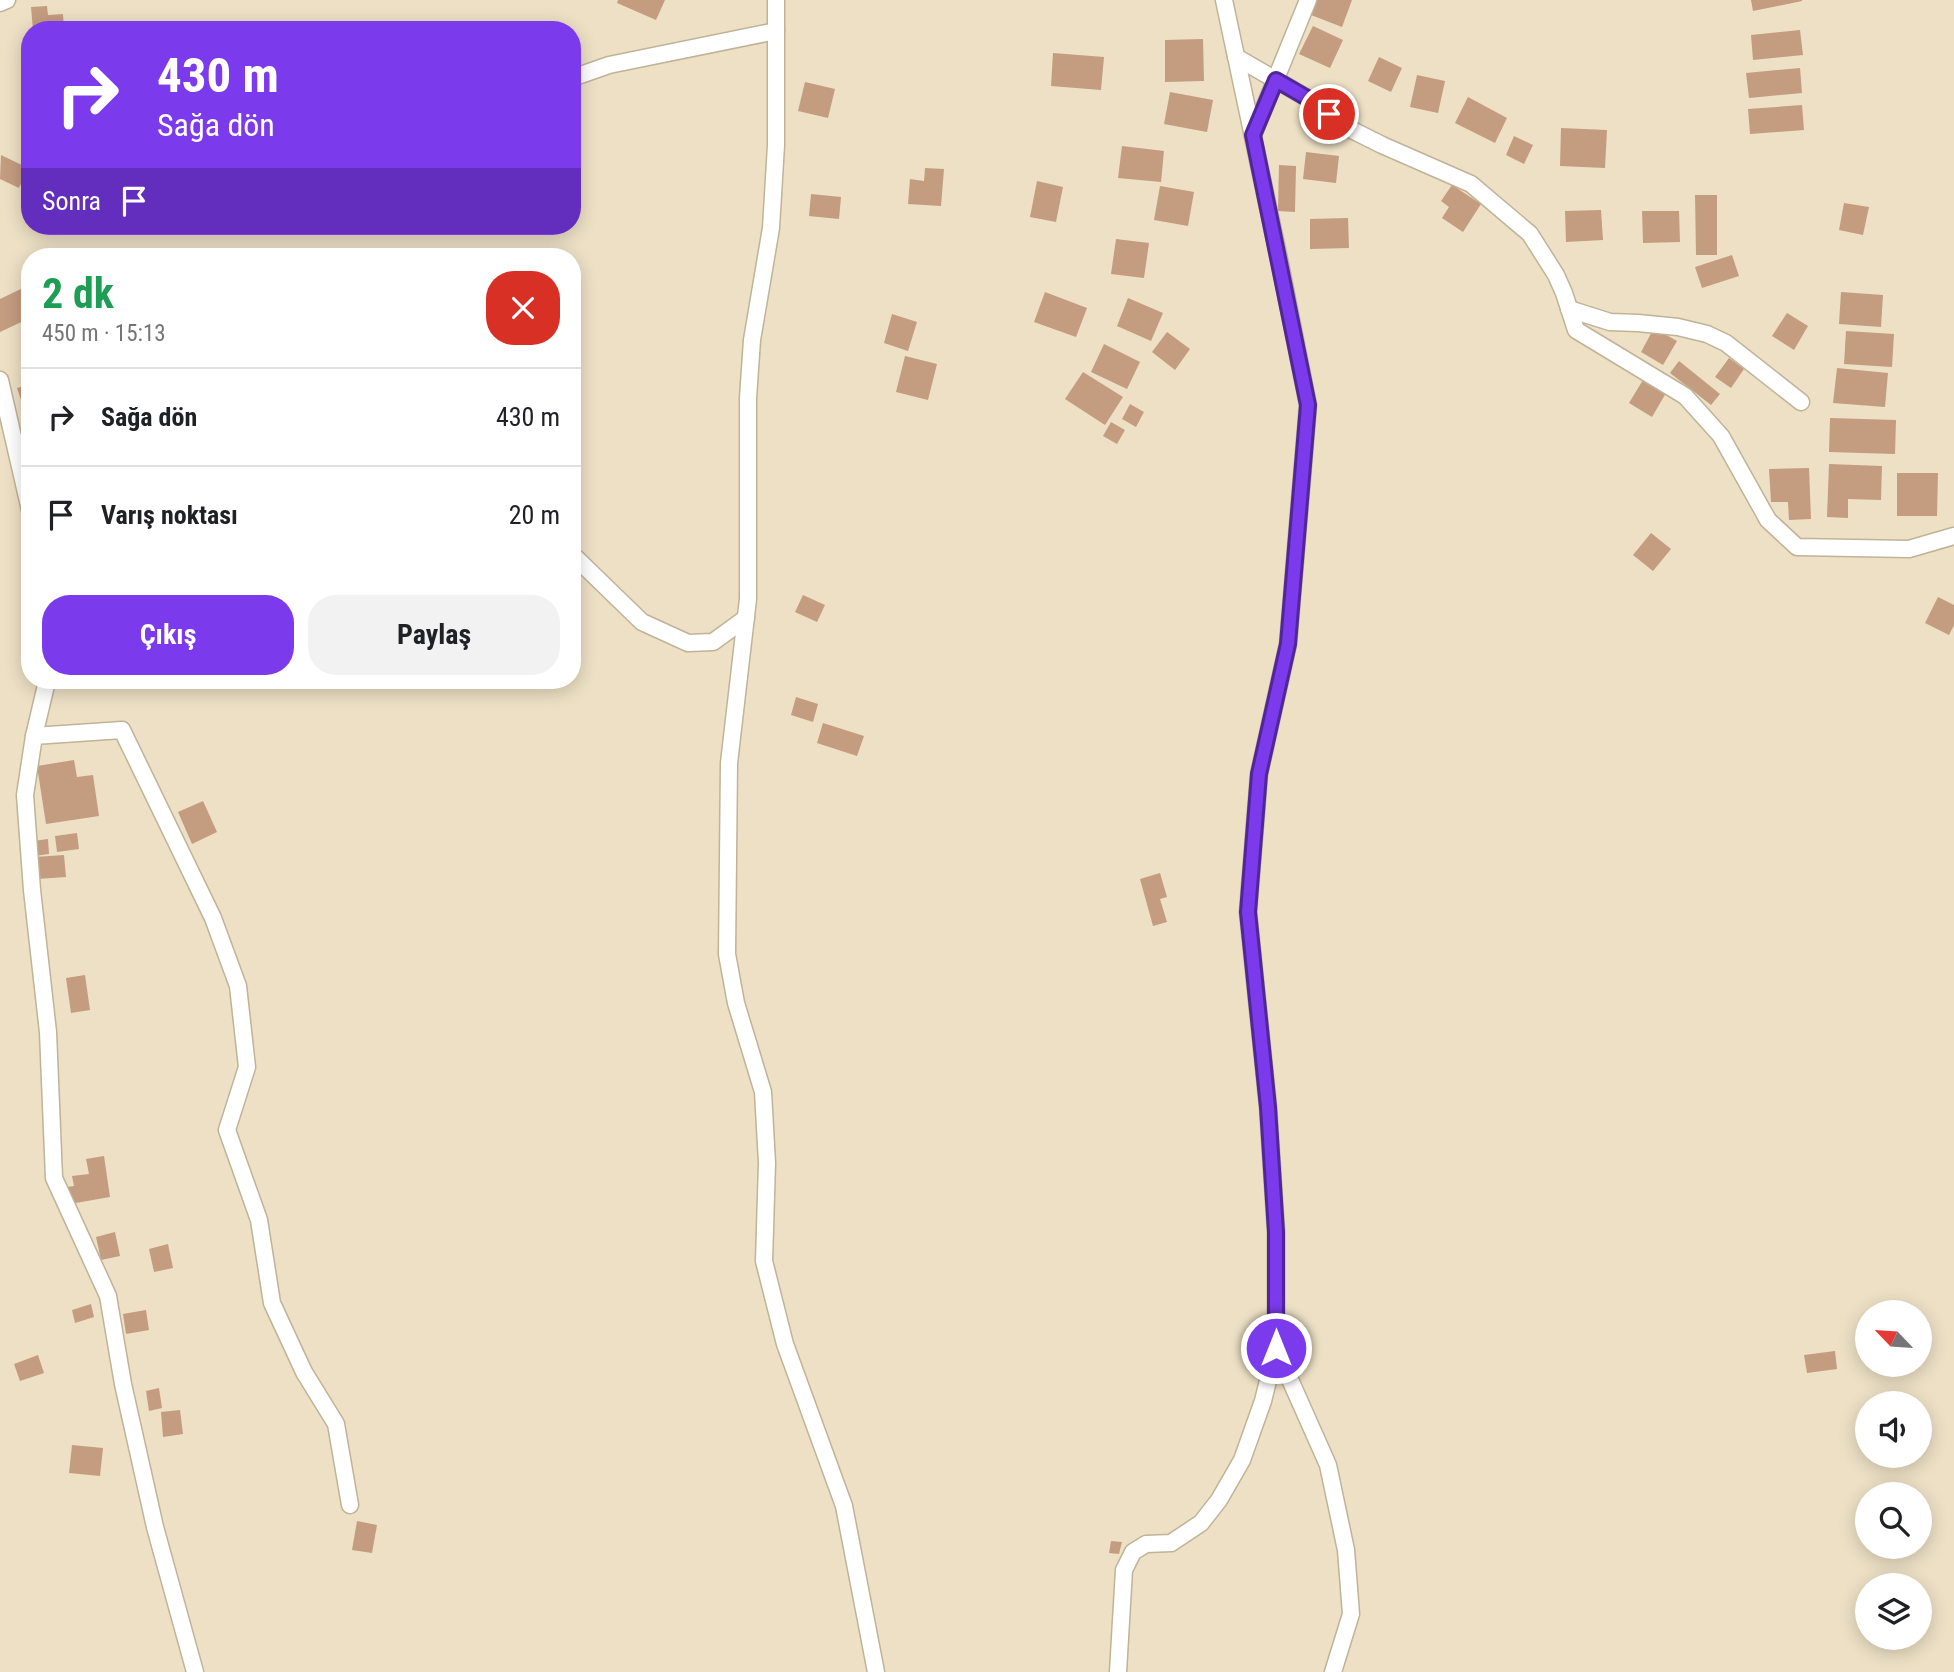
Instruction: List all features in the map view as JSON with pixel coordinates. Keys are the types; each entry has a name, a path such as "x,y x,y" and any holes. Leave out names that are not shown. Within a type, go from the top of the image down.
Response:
{"street":[{"path":"0,3 7,0"},
{"path":"776,0 776,145 771,228 752,340 748,398 748,598 729,763 727,954 736,1003 764,1092 767,1163 764,1261 785,1344 844,1506 876,1672"},
{"path":"1118,1672 1125,1570 1133,1552 1146,1544 1171,1543 1201,1523 1219,1500 1242,1460 1263,1401 1276,1348 1276,1232 1268,1107 1248,912 1259,774 1288,644 1308,405 1224,0"},
{"path":"1253,135 1308,0"},
{"path":"581,75 609,65 776,31"},
{"path":"1236,57 1314,102 1344,126 1471,184 1530,234 1556,275 1576,330 1685,396 1721,436 1768,520 1797,547 1909,549 1954,536"},
{"path":"1569,309 1610,322 1678,327 1707,334 1727,343 1801,402"},
{"path":"0,380 21,466"},
{"path":"581,563 642,622 688,643 713,642 746,618"},
{"path":"45,689 25,794 32,890 48,1032 54,1178 108,1296 123,1384 155,1527 195,1672"},
{"path":"34,736 122,730 213,918 238,986 247,1067 227,1130 259,1220 272,1303 304,1372 336,1424 350,1505"},
{"path":"1276,1348 1328,1465 1346,1550 1351,1614 1333,1672"}],"building":[{"path":"618,0 665,0 656,20 617,3"},
{"path":"1317,0 1352,0 1342,27 1311,15"},
{"path":"1751,0 1802,0 1802,1 1753,11"},
{"path":"47,6 48,15 63,14 63,21 32,21 31,7"},
{"path":"1313,26 1343,40 1330,68 1299,54"},
{"path":"1800,30 1803,55 1753,60 1751,35"},
{"path":"1203,39 1204,81 1165,82 1165,40"},
{"path":"1053,53 1104,57 1101,90 1051,86"},
{"path":"1379,57 1402,68 1391,92 1368,81"},
{"path":"1800,68 1802,93 1749,98 1746,73"},
{"path":"1417,75 1445,81 1438,113 1410,107"},
{"path":"805,82 835,89 828,118 798,111"},
{"path":"1170,92 1213,100 1207,132 1164,124"},
{"path":"1468,97 1507,118 1495,143 1455,123"},
{"path":"1802,105 1804,130 1750,134 1748,109"},
{"path":"1561,128 1607,130 1605,168 1560,166"},
{"path":"1514,136 1533,145 1524,164 1506,155"},
{"path":"1122,146 1164,151 1161,182 1118,178"},
{"path":"1306,152 1339,156 1336,183 1303,179"},
{"path":"1,155 21,165 19,188 0,179"},
{"path":"1279,165 1296,166 1295,212 1278,211"},
{"path":"925,168 944,169 941,206 908,204 910,179 924,181"},
{"path":"1037,181 1063,187 1056,222 1030,217"},
{"path":"1452,185 1481,204 1463,232 1442,218 1449,207 1441,201"},
{"path":"1160,186 1194,192 1188,226 1154,220"},
{"path":"811,194 841,197 839,219 809,216"},
{"path":"1695,195 1717,195 1717,255 1696,255"},
{"path":"1844,203 1869,207 1863,235 1839,230"},
{"path":"1601,210 1603,240 1566,242 1565,211"},
{"path":"1642,211 1679,211 1680,242 1643,243"},
{"path":"1348,218 1349,248 1310,249 1310,219"},
{"path":"1116,239 1149,243 1144,278 1111,274"},
{"path":"1732,255 1739,276 1702,288 1695,267"},
{"path":"21,289 21,322 0,332 0,299"},
{"path":"1045,292 1087,308 1076,337 1034,322"},
{"path":"1841,292 1883,295 1881,327 1839,324"},
{"path":"1128,298 1163,313 1151,341 1117,326"},
{"path":"1787,313 1808,326 1794,350 1772,336"},
{"path":"892,314 917,322 908,351 884,343"},
{"path":"1654,328 1677,341 1663,365 1641,352"},
{"path":"1846,331 1894,334 1892,367 1844,364"},
{"path":"1167,332 1190,349 1175,370 1152,352"},
{"path":"1104,344 1140,362 1127,389 1091,372"},
{"path":"905,356 937,364 928,400 896,392"},
{"path":"1729,358 1744,369 1731,388 1715,377"},
{"path":"1679,361 1720,394 1711,405 1670,373"},
{"path":"1837,368 1888,373 1885,407 1833,403"},
{"path":"1083,372 1123,397 1105,425 1065,399"},
{"path":"1643,380 1666,393 1652,417 1629,403"},
{"path":"1130,404 1144,412 1136,427 1122,419"},
{"path":"1830,418 1896,420 1895,454 1829,452"},
{"path":"1111,422 1125,430 1117,444 1103,436"},
{"path":"1829,464 1882,466 1881,500 1848,499 1848,518 1827,517"},
{"path":"1809,468 1811,519 1789,520 1788,502 1771,502 1769,469"},
{"path":"1897,473 1938,473 1937,516 1897,516"},
{"path":"1651,533 1671,549 1653,571 1633,555"},
{"path":"803,595 825,605 817,622 795,612"},
{"path":"1938,597 1954,605 1954,625 1949,635 1925,623"},
{"path":"796,697 818,704 813,722 791,715"},
{"path":"823,723 864,736 857,756 817,743"},
{"path":"74,760 77,777 93,775 99,816 46,824 37,766"},
{"path":"203,801 217,832 192,844 178,812"},
{"path":"77,833 79,849 57,852 55,836"},
{"path":"48,839 49,854 35,856 33,841"},
{"path":"64,855 66,877 37,879 35,857"},
{"path":"1160,873 1167,897 1160,899 1167,922 1153,926 1140,879"},
{"path":"85,975 90,1010 71,1013 66,978"},
{"path":"104,1156 110,1197 70,1204 67,1187 74,1186 72,1176 89,1174 86,1159"},
{"path":"115,1232 120,1256 101,1260 96,1237"},
{"path":"168,1244 173,1268 154,1272 149,1249"},
{"path":"91,1304 94,1317 75,1323 72,1310"},
{"path":"146,1310 149,1330 126,1334 123,1314"},
{"path":"1835,1351 1837,1369 1807,1373 1804,1355"},
{"path":"38,1355 44,1373 20,1381 14,1364"},
{"path":"159,1388 162,1408 149,1411 146,1391"},
{"path":"180,1410 183,1434 163,1437 161,1412"},
{"path":"72,1445 103,1448 100,1476 69,1473"},
{"path":"357,1521 377,1525 372,1553 352,1550"},
{"path":"1111,1541 1122,1542 1119,1554 1109,1553"}],"route":[{"path":"1276,1348 1276,1232 1268,1107 1248,912 1259,774 1288,644 1308,405 1253,135 1276,80 1329,114"}]}
